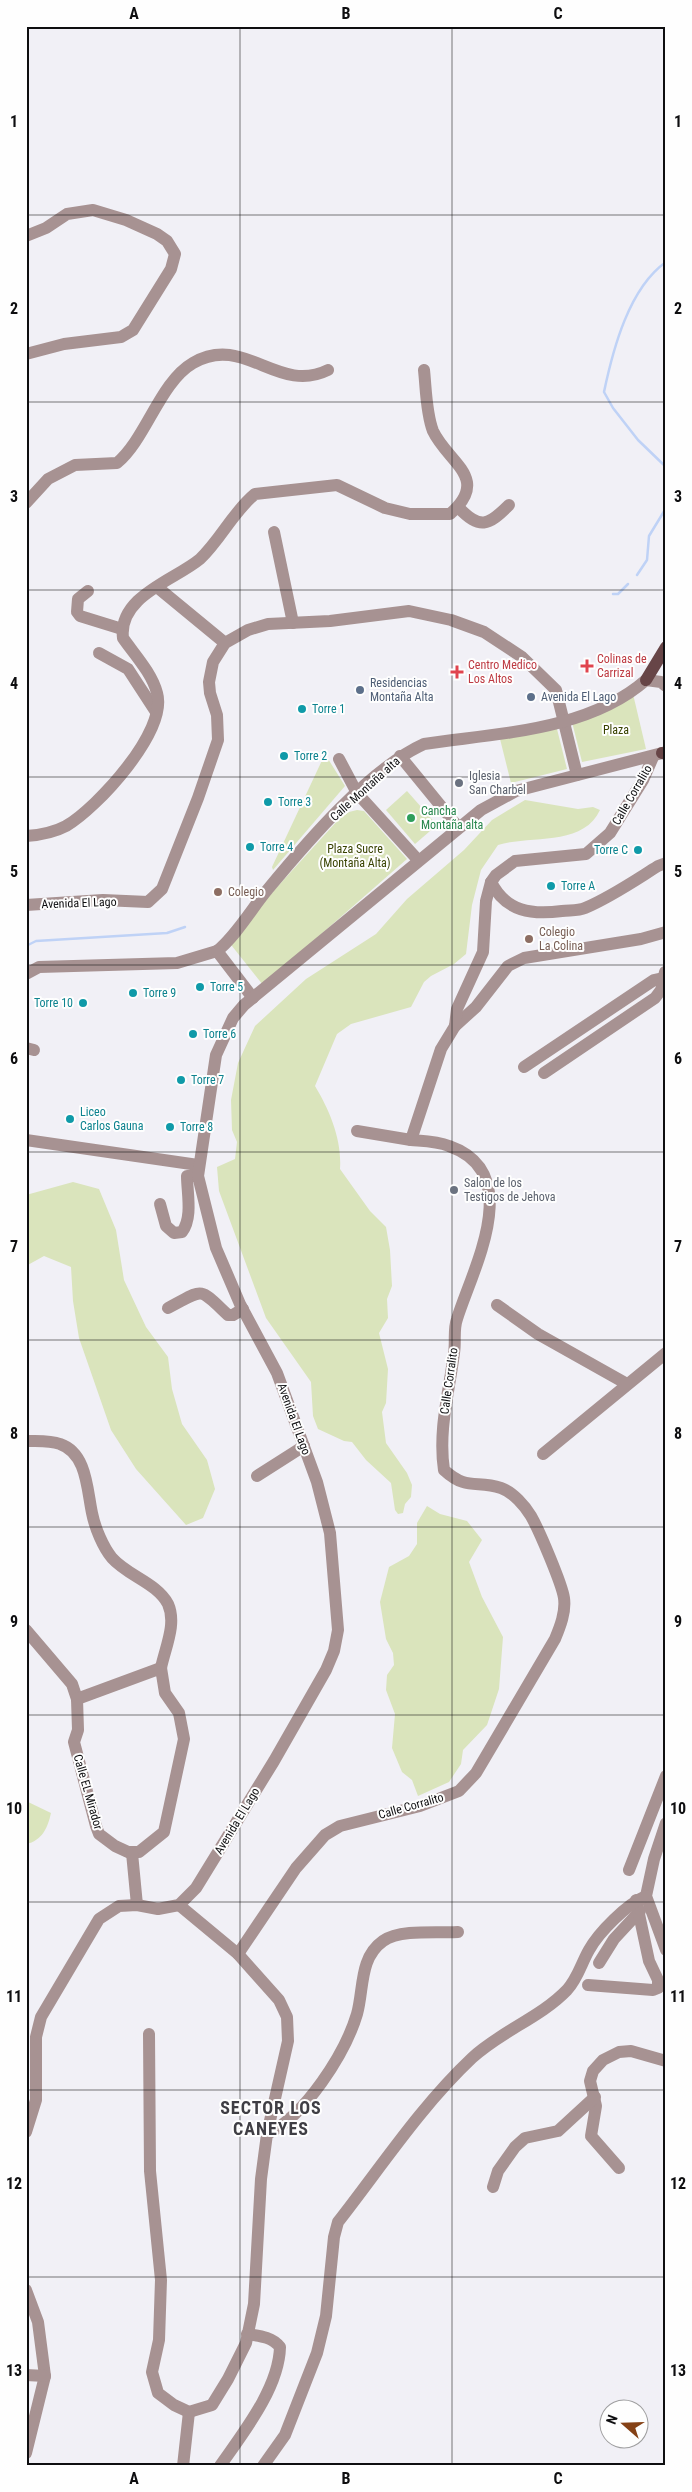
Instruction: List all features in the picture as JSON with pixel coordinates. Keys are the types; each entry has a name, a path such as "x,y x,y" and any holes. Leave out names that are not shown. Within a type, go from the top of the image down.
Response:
{"main road":[{"path":"646,680 666,647"}],"street":[{"path":"26,236 46,228 67,214 93,210 126,220 157,234 167,241 175,254 172,269 133,330 121,337 64,344 26,354"},
{"path":"26,503 48,479 75,465 117,463 122,459 180,373 200,359 217,354 236,354 285,375 298,378 314,376 328,370"},
{"path":"26,836 47,834 68,825 111,788 141,748 156,712 158,694 123,638 122,629 126,619 146,592 158,587 199,559 220,536 245,502 255,494 337,485 385,508 410,514 450,514 458,507 468,482 465,472 445,449 433,429 424,370"},
{"path":"458,507 468,518 486,524 494,521 509,506"},
{"path":"274,532 293,623"},
{"path":"158,587 225,643 248,630 268,624 409,611 424,612 461,623 498,640 536,670 556,690 566,723 577,775"},
{"path":"88,591 78,599 77,612 80,616 122,629"},
{"name":"Avenida El Lago","path":"26,905 103,900 148,902 162,889 198,798 218,740 217,715 208,682 213,662 225,643"},
{"path":"99,653 128,669 156,712"},
{"path":"646,680 662,682 666,686"},
{"name":"Calle Montaña alta","path":"218,951 270,887 357,793 400,756 424,744 566,723 635,690 646,680"},
{"name":"Avenida El Lago","path":"180,1905 196,1888 326,1670 334,1652 338,1630 330,1533 317,1482 277,1373 243,1310 216,1248 198,1170 216,1056 233,1018 254,998 458,827 497,800 516,791 662,753"},
{"name":"Calle Corralito","path":"491,882 496,875 515,861 586,854 610,833 662,753"},
{"path":"400,756 458,827"},
{"path":"339,760 357,793 418,860"},
{"path":"491,882 501,900 512,906 543,914 582,909 614,894 658,866 666,864"},
{"path":"455,1026 457,1009 483,952 486,901 491,882"},
{"path":"357,1132 411,1140 441,1049 455,1026 476,1007 508,966 524,958 641,939 666,932"},
{"path":"26,974 39,967 177,963 218,951 254,998"},
{"path":"524,1067 664,974"},
{"path":"544,1073 655,998 661,990 664,974"},
{"path":"26,1140 198,1170"},
{"name":"Calle Corralito","path":"238,1954 296,1868 325,1835 340,1826 420,1806 459,1791 483,1762 555,1639 562,1621 564,1598 531,1516 514,1496 501,1488 466,1484 455,1480 444,1470 441,1432 455,1348 455,1330 485,1242 488,1191 478,1164 470,1157 448,1145 411,1140"},
{"path":"160,1204 166,1226 174,1233 182,1232 186,1226 188,1214 187,1176 198,1170"},
{"path":"168,1308 199,1292 205,1293 228,1315 233,1315 243,1310"},
{"path":"497,1305 538,1334 627,1384"},
{"path":"543,1454 666,1353"},
{"path":"26,1437 26,1441 62,1444 78,1456 92,1514 106,1550 114,1560 135,1578 151,1587 168,1605 171,1618 170,1634 161,1668 165,1692 179,1713 184,1739 164,1832 139,1852 132,1853 137,1905"},
{"path":"257,1476 304,1446"},
{"path":"26,1630 72,1684 77,1699 161,1668"},
{"name":"Calle EL Mirador","path":"77,1699 78,1730 74,1742 96,1826 99,1834 109,1842 122,1850 132,1853"},
{"path":"629,1870 666,1776"},
{"path":"599,1963 641,1902 666,1823"},
{"path":"641,1902 666,1950"},
{"path":"588,1985 653,1990 658,1988 658,1980 649,1961 644,1938 641,1902"},
{"path":"263,2466 285,2435 317,2353 326,2316 334,2237 338,2222 437,2096 473,2058 494,2040 548,2006 566,1991 575,1981 590,1949 610,1924 641,1902"},
{"path":"26,2132 36,2100 36,2037 42,2017 99,1920 119,1906 137,1905 158,1909 180,1905 238,1954 279,2000 287,2017 288,2041 267,2134 261,2179 254,2304 247,2334 228,2379 212,2405 189,2412 158,2393 152,2372 159,2340 161,2280 150,2171 149,2034"},
{"path":"267,2134 282,2127 296,2115 323,2081 346,2040 357,2014 366,1967 374,1949 385,1939 408,1933 458,1932"},
{"path":"619,2168 591,2136 596,2106 590,2081 593,2071 603,2060 619,2052 631,2051 666,2061"},
{"path":"493,2187 498,2171 525,2138 558,2131 595,2097"},
{"path":"26,2290 38,2322 45,2376 26,2453"},
{"path":"220,2466 259,2410 280,2358 280,2347 276,2343 268,2338 247,2334"},
{"path":"26,2375 45,2376"},
{"path":"183,2466 189,2412"}],"green space":[{"name":"Plaza","path":"633,694 646,749 582,762 572,722"},
{"path":"556,725 567,769 511,783 500,739"},
{"path":"325,754 345,786 273,870 272,867"},
{"name":"Cancha Montaña alta","path":"407,791 437,825 415,844 386,810"},
{"path":"525,800 578,809 593,807 600,810 592,822 581,830 569,835 498,845 481,870 472,905 466,954 454,964 431,976 424,982 411,1007 351,1024 337,1034 315,1086 326,1105 334,1126 339,1147 340,1169 370,1211 386,1227 390,1250 392,1286 387,1299 388,1318 379,1333 388,1369 386,1403 382,1412 386,1443 407,1473 412,1485 411,1497 405,1504 403,1513 398,1514 395,1510 391,1483 366,1460 352,1442 344,1441 318,1429 313,1416 311,1382 266,1318 219,1191 217,1167 235,1159 237,1142 232,1130 231,1100 238,1063 255,1026 306,979 376,934 407,899 464,850 492,820"},
{"name":"Plaza Sucre (Montaña Alta)","path":"364,811 407,859 263,985 228,941 339,819 349,812"},
{"path":"73,1182 99,1189 116,1230 124,1280 146,1327 168,1357 172,1389 182,1424 207,1460 215,1489 203,1518 186,1525 136,1469 111,1430 79,1338 73,1301 71,1267 44,1256 26,1266 26,1195"},
{"path":"427,1506 440,1514 467,1521 482,1540 469,1562 482,1597 503,1637 499,1689 487,1725 463,1750 461,1764 449,1782 418,1796 412,1780 402,1772 392,1748 395,1714 386,1690 387,1675 394,1665 393,1653 386,1639 380,1602 389,1567 409,1556 417,1544 417,1523"},
{"path":"26,1801 51,1813 40,1837 26,1844"}],"waterway":[{"path":"666,210 666,229"},
{"path":"666,262 653,273 632,303 612,357 604,392 613,408 638,440 666,467"},
{"path":"637,575 647,560 649,536 666,508"},
{"path":"613,594 618,594 628,584"},
{"path":"26,946 36,941 167,933 185,927"}],"place":[{"name":"Colinas de Carrizal","path":"587,666"},
{"name":"Centro Medico Los Altos","path":"457,672"},
{"name":"Residencias Montaña Alta","path":"360,690"},
{"name":"Avenida El Lago","path":"531,697"},
{"name":"Torre 1","path":"302,709"},
{"name":"Torre 2","path":"284,756"},
{"name":"Iglesia San Charbel","path":"459,783"},
{"name":"Torre 3","path":"268,802"},
{"name":"Cancha Montaña alta","path":"411,818"},
{"name":"Torre 4","path":"250,847"},
{"name":"Torre C","path":"638,850"},
{"name":"Torre A","path":"551,886"},
{"name":"Colegio","path":"218,892"},
{"name":"Colegio La Colina","path":"529,939"},
{"name":"Torre 5","path":"200,987"},
{"name":"Torre 9","path":"133,993"},
{"name":"Torre 10","path":"83,1003"},
{"name":"Torre 6","path":"193,1034"},
{"name":"Torre 7","path":"181,1080"},
{"name":"Liceo Carlos Gauna","path":"70,1119"},
{"name":"Torre 8","path":"170,1127"},
{"name":"Salon de los Testigos de Jehova","path":"454,1190"}],"district":[{"name":"SECTOR LOS CANEYES","path":"271,2118"}]}
